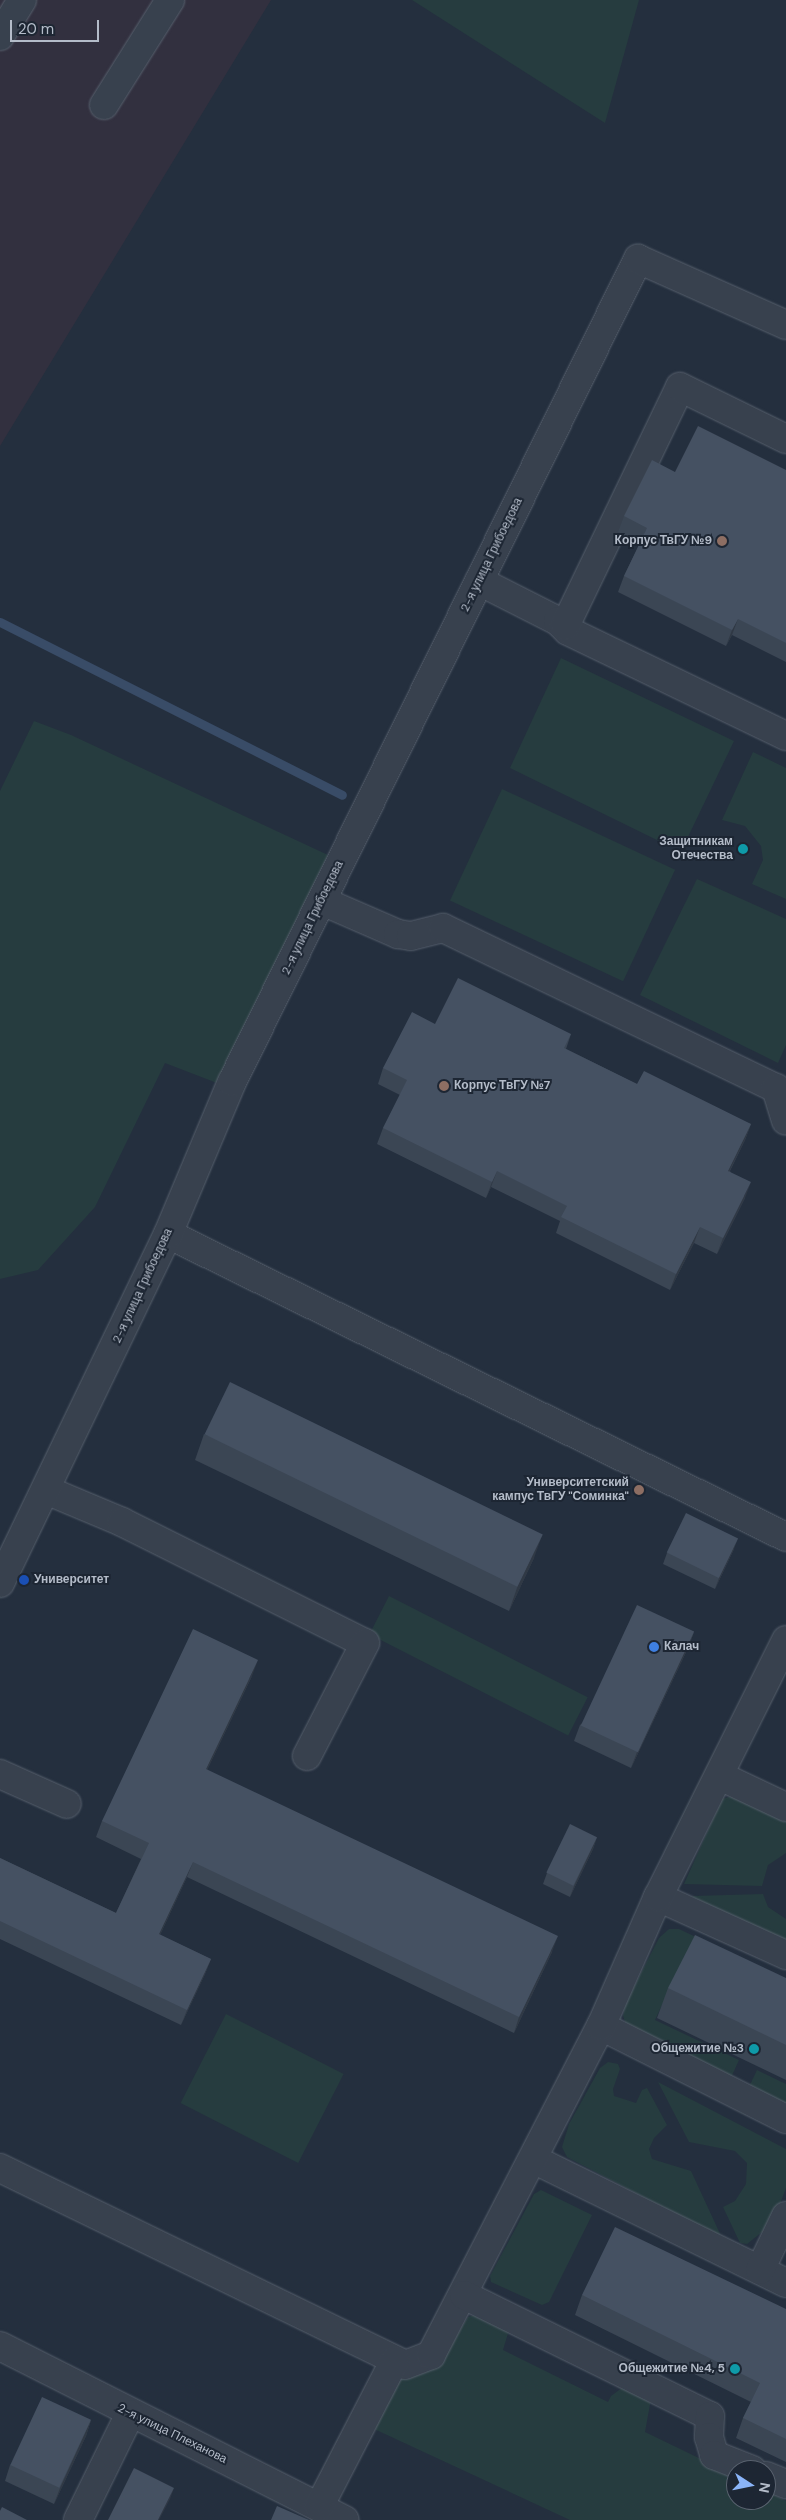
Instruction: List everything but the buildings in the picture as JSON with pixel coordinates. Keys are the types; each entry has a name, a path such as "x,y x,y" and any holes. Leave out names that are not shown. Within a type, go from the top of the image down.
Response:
{"street":[{"path":"0,36 22,0"},
{"path":"104,105 170,0"},
{"name":"2-я улица Грибоедова","path":"0,1583 168,1234 232,1082 638,259 786,325"},
{"path":"565,626 680,387 786,439"},
{"path":"479,581 565,626 568,631 786,736"},
{"path":"322,901 398,934 411,936 443,928 460,936 776,1088 786,1121"},
{"path":"168,1234 786,1537"},
{"path":"46,1490 122,1522 365,1643 307,1756"},
{"path":"0,2168 404,2365 430,2355 464,2295 601,2026 658,1897 785,1647"},
{"path":"0,1774 67,1804"},
{"path":"720,1776 786,1807"},
{"path":"658,1897 786,1955"},
{"path":"601,2026 786,2119"},
{"path":"533,2159 786,2283"},
{"path":"760,2270 786,2216"},
{"path":"464,2295 710,2416 709,2437 714,2455 727,2460"},
{"name":"2-я улица Плеханова","path":"0,2346 130,2414 345,2520"},
{"path":"319,2507 395,2360"},
{"path":"78,2520 130,2414"}],"shaded area":[{"path":"0,0 271,0 0,446"}],"green space":[{"path":"412,0 639,0 605,123"},
{"path":"561,658 734,741 687,839 663,843 510,768"},
{"path":"34,721 71,735 328,855 217,1083 165,1063 95,1207 38,1270 0,1279 0,791"},
{"path":"753,752 786,768 786,899 752,884 763,860 761,846 745,826 722,820"},
{"path":"502,789 675,870 623,981 450,900"},
{"path":"697,879 786,919 786,1045 778,1063 640,995"},
{"path":"389,1596 588,1697 568,1736 369,1634"},
{"path":"737,1795 786,1816 786,1853 768,1865 762,1886 684,1884 722,1799"},
{"path":"763,1894 768,1907 786,1919 786,1944 700,1903 692,1896"},
{"path":"669,1929 679,1929 778,1976 683,1960 655,2020 739,2060 730,2080 627,2027 623,2016 626,2002 659,1938"},
{"path":"226,2014 344,2074 298,2163 181,2103"},
{"path":"608,2062 618,2064 620,2069 613,2089 614,2096 636,2103 642,2090 647,2088 667,2125 654,2138 649,2149 652,2159 691,2171 722,2238 567,2157 562,2147 569,2124 600,2068"},
{"path":"757,2070 786,2084 786,2110 747,2091"},
{"path":"658,2082 786,2149 786,2188 780,2204 766,2229 747,2244 740,2243 723,2207 735,2201 746,2184 747,2163 735,2151 689,2142"},
{"path":"541,2190 592,2215 549,2302 542,2305 491,2282 490,2276 534,2194"},
{"path":"478,2314 509,2330 503,2350 608,2402 611,2396 626,2385 651,2399 645,2432 726,2471 726,2510 776,2510 776,2496 786,2501 786,2520 570,2520 372,2428 401,2371 445,2355 468,2317"}],"waterway":[{"path":"0,622 342,795"}],"place":[{"name":"Корпус ТвГУ №9","path":"722,541"},
{"name":"Защитникам Отечества","path":"743,849"},
{"name":"Корпус ТвГУ №7","path":"444,1086"},
{"name":"Университетский кампус ТвГУ \"Соминка\"","path":"639,1490"},
{"name":"Университет","path":"24,1580"},
{"name":"Калач","path":"654,1647"},
{"name":"Общежитие №3","path":"754,2049"},
{"name":"Общежитие №4, 5","path":"735,2369"}]}
